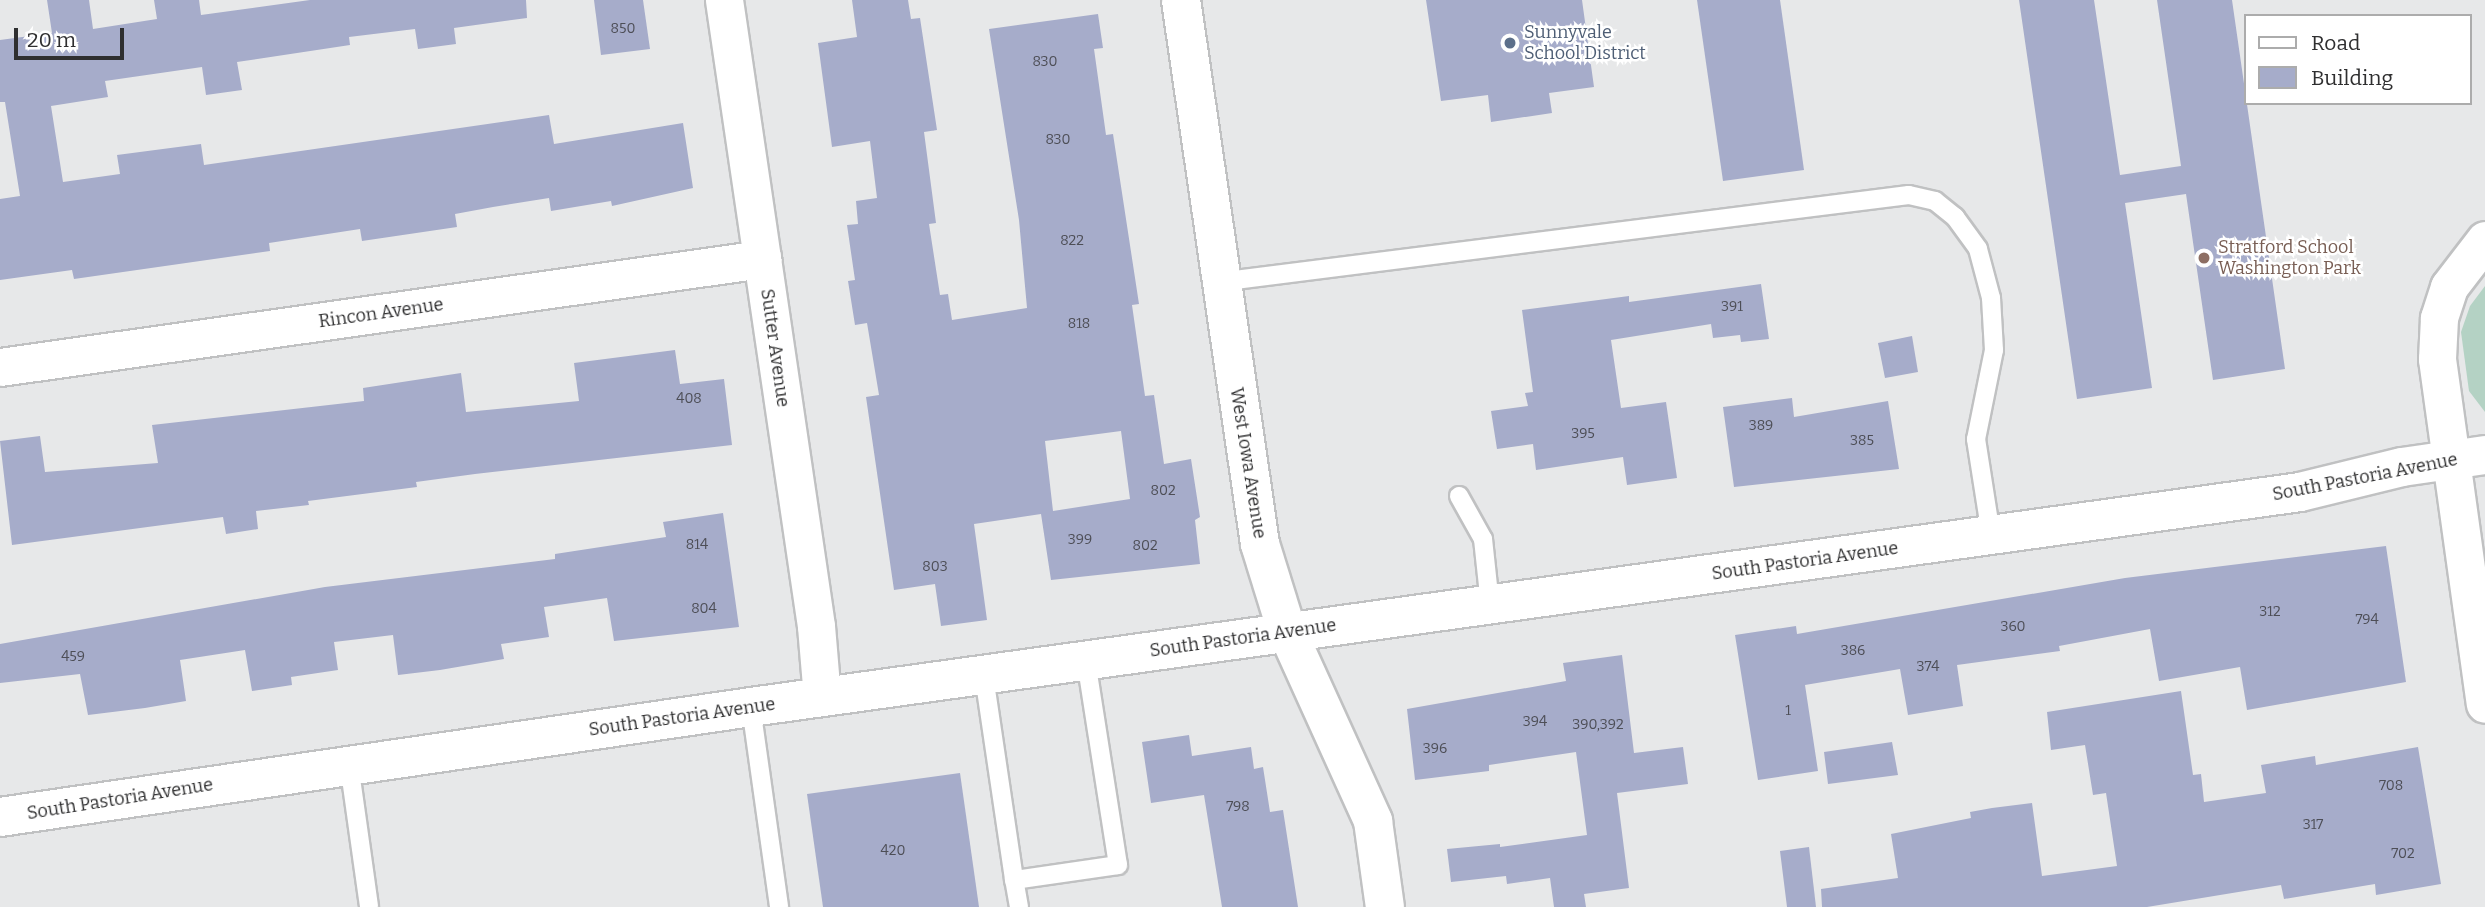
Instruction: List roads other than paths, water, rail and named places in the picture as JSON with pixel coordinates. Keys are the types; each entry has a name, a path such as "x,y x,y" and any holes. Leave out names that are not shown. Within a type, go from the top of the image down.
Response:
{"street":[{"name":"Sutter Avenue","path":"724,0 816,626 822,697"},
{"name":"West Iowa Avenue","path":"1181,0 1219,282 1260,544 1287,631 1373,821 1385,907"},
{"path":"2485,240 2449,288 2439,318 2437,359 2468,458 2485,704"},
{"name":"Rincon Avenue","path":"0,368 762,259"},
{"name":"South Pastoria Avenue","path":"0,817 349,764 1287,631 2300,492 2402,467 2468,458"}],"lane":[{"path":"1219,282 1909,195 1934,201 1955,217 1978,250 1992,298 1994,350 1976,439 1991,535"},
{"path":"1459,496 1483,539 1490,604"},
{"path":"1014,880 1118,865 1086,661"},
{"path":"984,676 1019,907"},
{"path":"751,707 779,907"},
{"path":"349,764 369,907"}],"place":[{"name":"Sunnyvale School District","path":"1510,43"},
{"name":"Stratford School Washington Park","path":"2204,258"}]}
